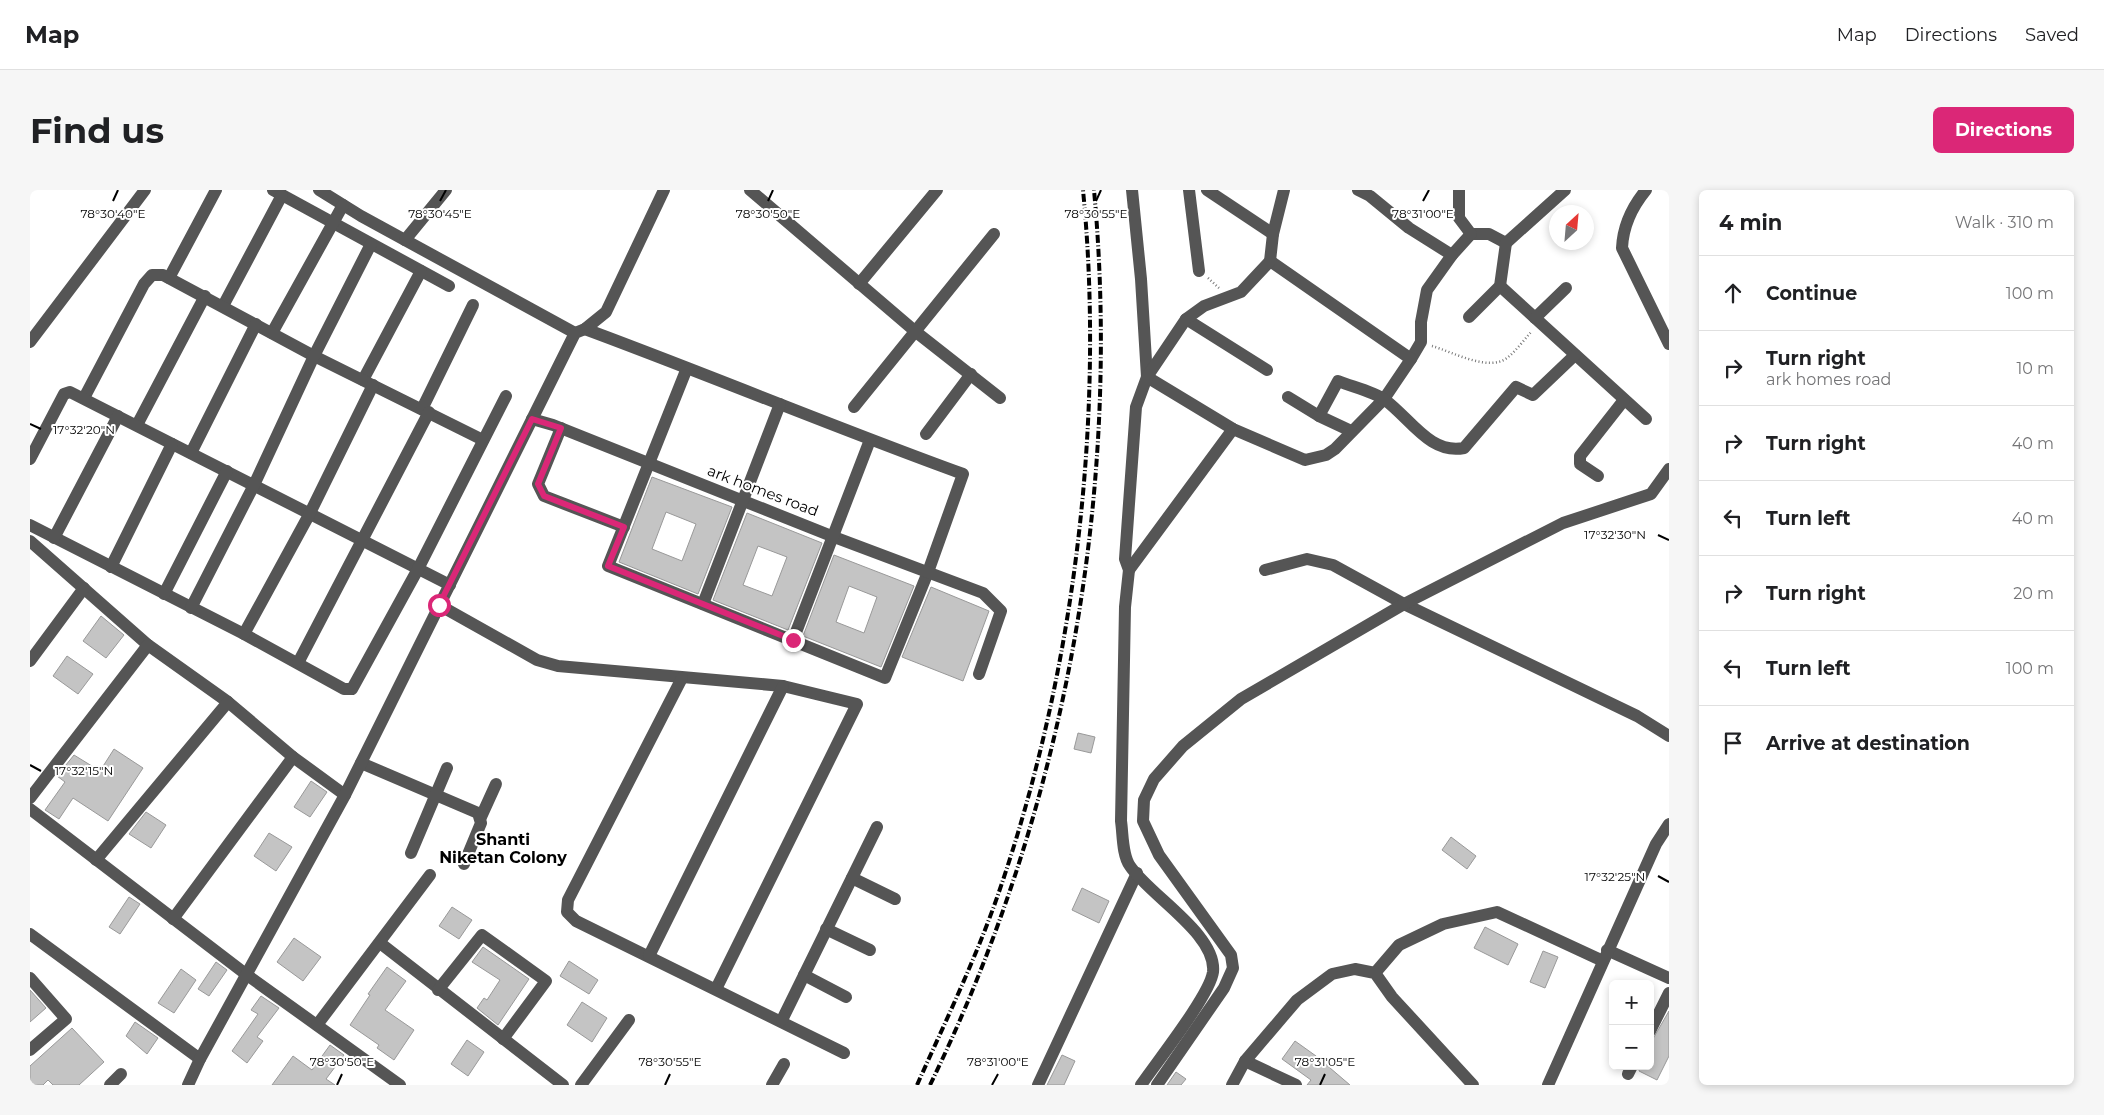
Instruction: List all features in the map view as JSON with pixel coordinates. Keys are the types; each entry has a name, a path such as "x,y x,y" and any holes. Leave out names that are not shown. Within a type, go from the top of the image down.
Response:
{"street":[{"path":"30,342 145,190"},
{"path":"169,278 216,190"},
{"path":"319,190 335,194 344,205 405,240 580,331 687,368 870,440 963,474 928,572 885,678 608,566 687,368"},
{"path":"405,240 446,190"},
{"path":"188,1085 345,795 532,419 580,331 606,312 664,190"},
{"path":"750,190 916,332 1000,398"},
{"path":"859,284 938,190"},
{"path":"1132,190 1141,279 1147,377"},
{"path":"1189,190 1199,271"},
{"path":"1206,190 1273,234"},
{"path":"1141,1085 1205,993 1213,973 1212,961 1201,939 1129,865 1121,821 1125,607 1128,570 1125,559 1136,407 1147,377 1186,319 1204,306 1235,296 1241,292 1270,261 1273,234 1284,190"},
{"path":"1358,190 1372,193 1410,228 1452,255"},
{"path":"1459,190 1459,218 1471,234"},
{"path":"1469,317 1500,286 1506,243 1565,190"},
{"path":"1646,190 1631,213 1623,230 1622,248 1669,344"},
{"path":"223,306 277,192 449,286"},
{"path":"272,333 344,205"},
{"path":"854,407 994,234"},
{"path":"1147,377 1233,429 1305,460 1326,455 1384,399 1422,342 1421,322 1427,290 1452,255 1471,234 1489,234 1506,243"},
{"path":"191,608 254,485 314,356 371,244"},
{"path":"1270,261 1411,359"},
{"path":"244,634 309,515 420,271"},
{"path":"84,398 144,284 152,275 163,275 314,356 483,440"},
{"path":"1500,286 1646,419"},
{"path":"1537,320 1566,288"},
{"path":"137,425 205,296"},
{"path":"298,663 363,542 473,305"},
{"path":"1186,319 1267,370"},
{"path":"191,453 256,324"},
{"path":"1320,416 1338,382 1384,399 1438,447 1452,450 1464,448 1516,387 1533,395 1575,355"},
{"path":"926,434 971,374"},
{"path":"30,459 64,394 70,392 254,485 309,515 450,584"},
{"path":"30,525 244,634 344,690 352,689 418,569 506,396"},
{"path":"1288,397 1320,416 1351,431"},
{"path":"1598,476 1580,464 1580,456 1624,400"},
{"path":"702,604 744,501 780,404"},
{"path":"54,538 118,416"},
{"name":"ark homes road","path":"532,419 561,428 648,464 982,593 1001,611 979,674"},
{"path":"561,428 538,484 544,496 624,527"},
{"path":"1128,570 1233,429"},
{"path":"793,640 870,440"},
{"path":"111,567 172,444"},
{"path":"1157,1085 1224,988 1233,968 1231,955 1159,856 1143,821 1144,800 1154,779 1183,746 1241,699 1404,604 1563,523 1651,494 1669,469"},
{"path":"164,594 226,471"},
{"path":"30,541 148,645 228,702 294,757 345,795"},
{"path":"1265,570 1307,559 1333,565 1404,604 1637,716 1669,736"},
{"path":"30,661 84,588"},
{"path":"439,605 538,660 580,669 783,686 857,704 716,988"},
{"path":"30,798 148,645"},
{"path":"682,678 568,900 567,912 576,921 782,1020 844,1053"},
{"path":"650,956 783,686"},
{"path":"96,860 228,702"},
{"path":"173,919 294,757"},
{"path":"361,762 478,813 481,817"},
{"path":"412,854 446,768"},
{"path":"464,864 481,823 481,817 496,784"},
{"path":"30,809 247,975 318,1025 396,1084"},
{"path":"1548,1085 1656,844 1669,824"},
{"path":"782,1020 877,827"},
{"path":"1038,1085 1137,873"},
{"path":"318,1025 430,875"},
{"path":"852,878 895,899"},
{"path":"1375,973 1399,945 1442,924 1497,912 1669,978"},
{"path":"826,929 870,950"},
{"path":"30,934 200,1060"},
{"path":"438,990 482,935 546,981 503,1039"},
{"path":"380,942 438,990 563,1085"},
{"path":"1232,1085 1245,1061 1297,1000 1332,974 1355,969 1375,973 1392,997 1473,1085"},
{"path":"804,975 846,996"},
{"path":"30,978 66,1019 30,1050"},
{"path":"1653,1025 1669,993"},
{"path":"581,1085 629,1020"},
{"path":"1245,1061 1296,1085"},
{"path":"772,1085 784,1064"},
{"path":"110,1085 122,1074"}],"path":[{"path":"1199,271 1222,292 1235,296"},
{"path":"1422,342 1486,363 1495,364 1509,357 1537,320"}],"building":[{"path":"652,477 732,507 698,594 619,562","holes":["666,512 696,524 682,561 652,549"]},
{"path":"747,513 822,543 788,630 713,600","holes":["758,546 787,557 772,596 743,585"]},
{"path":"834,555 914,586 881,667 803,636","holes":["849,586 877,597 864,633 836,622"]},
{"path":"931,587 989,611 963,681 902,657"},
{"path":"101,616 124,635 106,658 83,641"},
{"path":"67,656 93,674 78,694 53,676"},
{"path":"1078,733 1095,737 1091,753 1074,749"},
{"path":"114,749 143,768 108,821 73,798 59,819 45,810 65,782 57,776 74,755 100,771"},
{"path":"311,781 327,792 310,817 294,807"},
{"path":"146,812 166,825 151,848 129,834"},
{"path":"269,833 292,847 276,871 254,856"},
{"path":"1451,837 1476,856 1467,869 1442,850"},
{"path":"1082,888 1109,901 1099,923 1072,910"},
{"path":"129,897 140,904 120,934 109,927"},
{"path":"452,907 472,920 459,939 439,926"},
{"path":"1485,927 1518,944 1508,965 1474,948"},
{"path":"294,938 321,957 303,981 277,962"},
{"path":"483,947 529,979 498,1025 477,1008 484,998 487,1000 500,980 472,962"},
{"path":"1543,951 1558,957 1545,988 1530,982"},
{"path":"569,961 598,980 589,994 560,976"},
{"path":"216,962 227,970 209,996 198,989"},
{"path":"387,967 406,981 385,1010 414,1030 394,1060 377,1048 379,1045 350,1025"},
{"path":"181,969 196,980 174,1013 158,1003"},
{"path":"30,990 46,1008 30,1022"},
{"path":"261,996 279,1008 257,1037 263,1041 247,1063 232,1051 258,1014 251,1010"},
{"path":"582,1002 607,1018 592,1042 567,1025"},
{"path":"1669,1011 1669,1056 1657,1080 1639,1071 1654,1070 1654,1037"},
{"path":"135,1022 158,1038 147,1054 126,1036"},
{"path":"72,1028 104,1062 79,1085 53,1085 48,1080 43,1085 30,1085 30,1066"},
{"path":"467,1040 484,1052 468,1076 451,1064"},
{"path":"1295,1041 1350,1085 1307,1085 1311,1080 1282,1059"},
{"path":"330,1045 344,1055 326,1079 335,1085 272,1085 293,1056 312,1070"},
{"path":"1062,1055 1075,1061 1064,1085 1047,1085"},
{"path":"1176,1072 1186,1079 1181,1085 1167,1085"}],"railway":[{"path":"917,1085 974,958 1003,880 1028,798 1049,713 1066,627 1078,539 1086,451 1090,363 1089,276 1083,190"},
{"path":"930,1085 977,980 1016,872 1048,761 1073,649 1090,535 1099,420 1100,305 1094,190"}],"district":[{"name":"Shanti Niketan Colony","path":"503,848"}],"route":[{"path":"439,605 532,419 561,428 538,484 544,496 624,527 608,566 793,640"}]}
